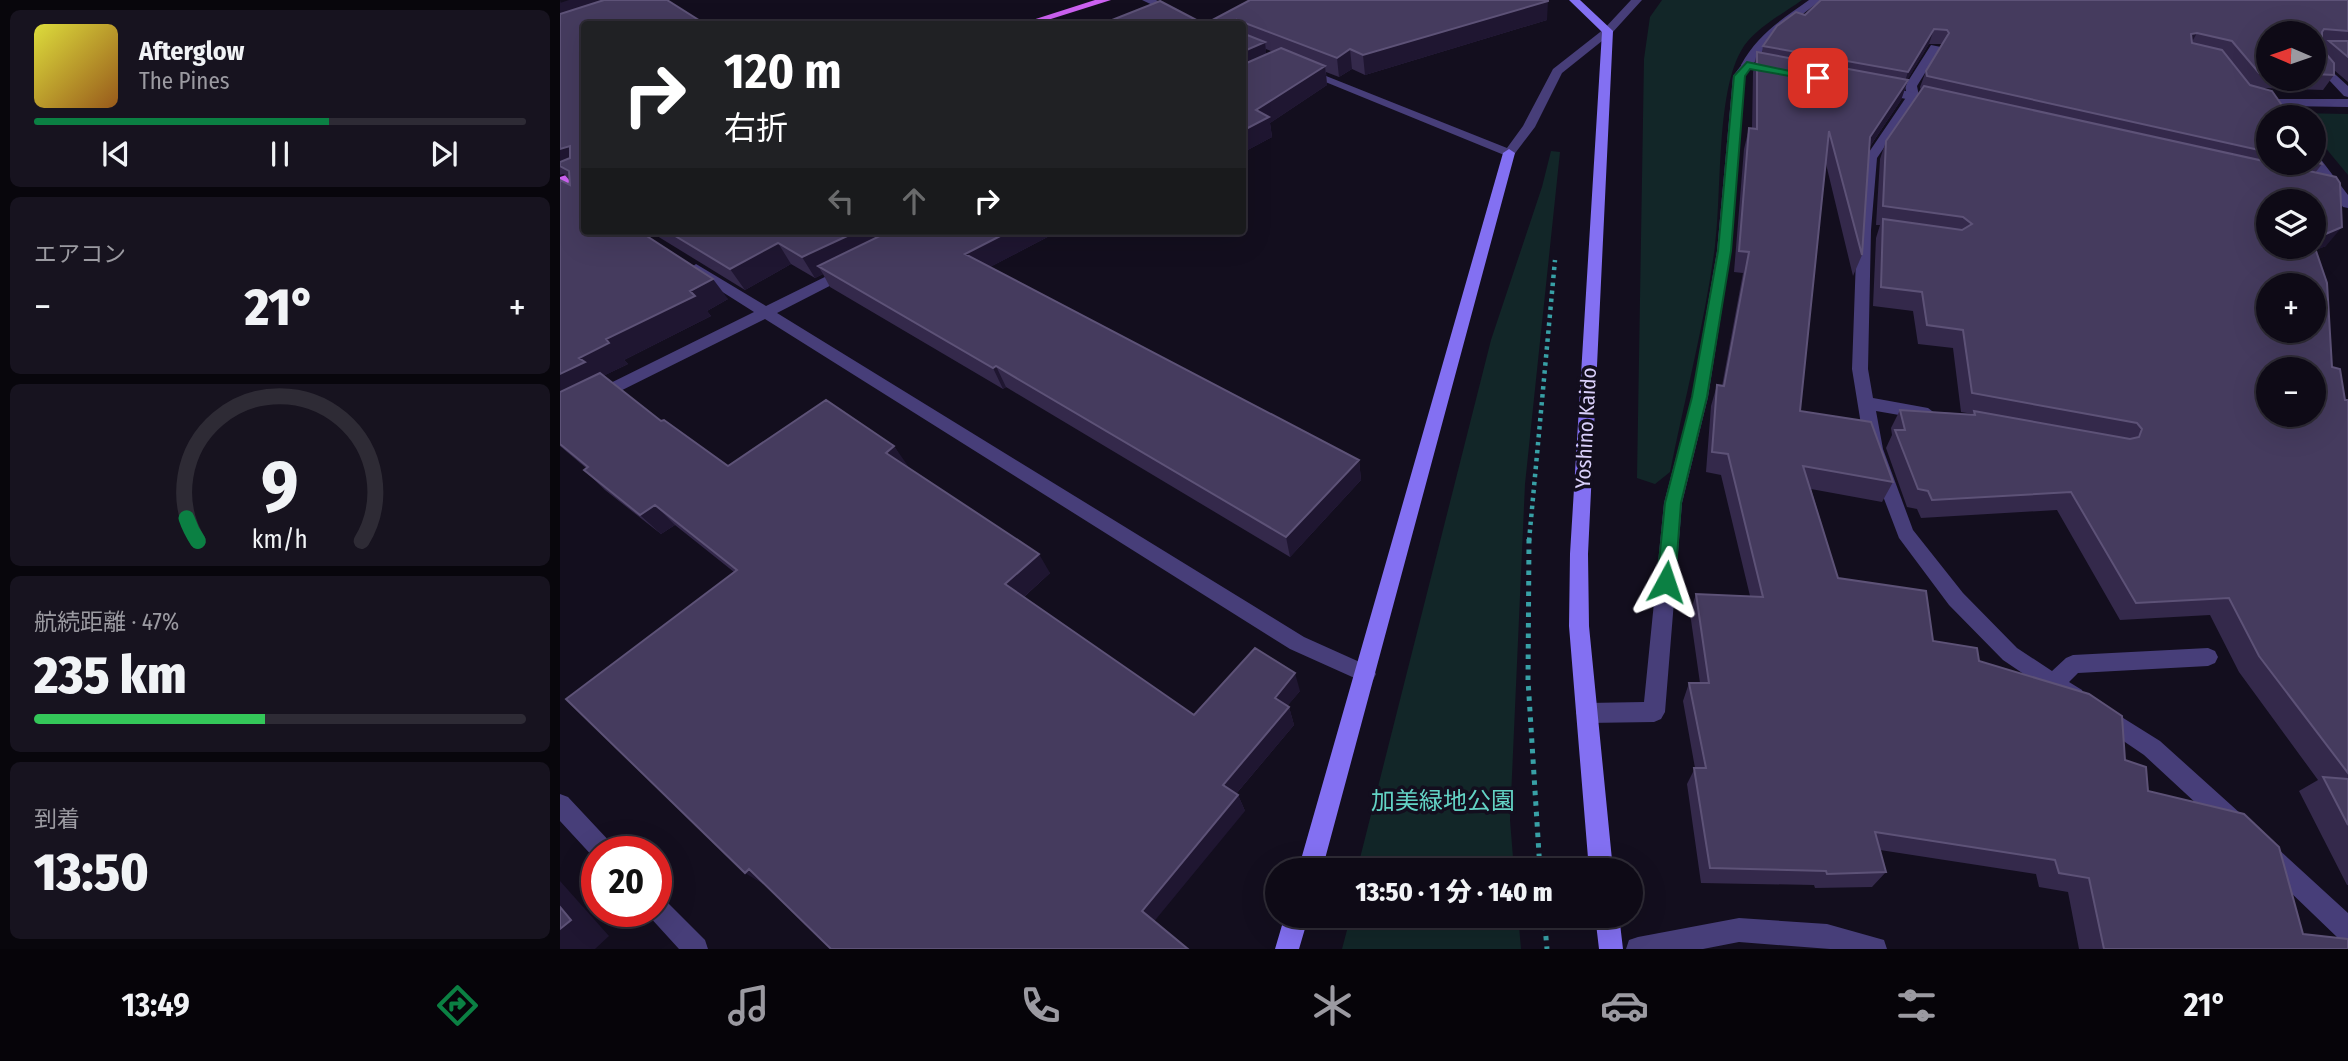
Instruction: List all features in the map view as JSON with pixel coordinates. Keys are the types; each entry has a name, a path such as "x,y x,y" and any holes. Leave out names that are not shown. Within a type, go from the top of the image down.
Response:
{"main road":[{"path":"1035,21 1106,0"},
{"path":"1574,0 1608,31"},
{"name":"Yoshino Kaido","path":"1600,858 1579,626 1579,554 1608,31"},
{"path":"1313,858 1509,153"},
{"path":"560,183 581,174"},
{"path":"1287,949 1293,928"},
{"path":"1609,928 1611,949"}],"street":[{"path":"1147,0 1193,21"},
{"path":"1294,67 1509,153 1529,127 1557,71 1608,31 1637,0"},
{"path":"1587,713 1654,712 1673,503 1694,423 1724,251 1739,76 1765,36 1816,0"},
{"path":"1935,47 1912,86 1913,96 1871,158 1870,231 1860,369 1874,449 1905,533 1956,599 2010,654 2152,748 2348,930"},
{"path":"1747,65 1785,72"},
{"path":"2326,70 2348,93"},
{"path":"1862,86 1952,105"},
{"path":"2259,99 2273,102 2348,103"},
{"path":"2324,175 2337,196"},
{"path":"560,183 576,195"},
{"path":"681,260 1297,643 1366,674"},
{"path":"560,415 859,265"},
{"path":"1866,403 1945,417"},
{"path":"2054,683 2073,664 2208,657"},
{"path":"560,806 589,836"},
{"path":"672,924 696,949"},
{"path":"1638,949 1739,930 1826,936 1875,949"}],"path":[{"path":"1545,928 1547,949"}],"green space":[{"path":"1662,0 1802,0 1769,22 1746,43 1733,70 1724,118 1715,246 1706,303 1670,472 1655,484 1637,478 1644,59 1650,17"},
{"path":"2326,114 2348,114 2348,175 2326,148"},
{"name":"加美緑地公園","path":"1551,151 1560,152 1525,484 1510,820 1513,858 1360,858 1491,340 1542,187"},
{"path":"1348,928 1519,928 1521,949 1342,949"}],"building":[{"path":"604,0 667,0 700,21 581,21 581,235 645,235 713,279 690,291 695,296 606,339 609,343 579,358 585,362 560,374 560,180 570,185 569,171 560,166 560,162 570,158 570,146 560,149 560,14"},
{"path":"1250,0 1548,0 1363,55 1350,49 1337,58 1246,23 1246,21 1211,21"},
{"path":"1821,0 2348,0 2348,31 2326,29 2326,21 2256,21 2256,69 2232,41 2191,34 2192,43 2222,50 2250,85 2256,87 2256,91 2272,91 2282,105 2256,105 2256,149 1927,76 1926,71 1949,33 1947,30 1934,29 1908,72 1763,46 1777,26 1796,12 1805,15"},
{"path":"1160,1 1198,21 1110,21"},
{"path":"1246,35 1265,42 1246,50"},
{"path":"2329,41 2348,41 2348,57"},
{"path":"1281,48 1325,66 1256,110 1269,117 1246,129 1246,63"},
{"path":"1757,52 1908,80 1870,137 1862,255 1829,131 1800,411 1871,422 1893,482 1803,466 1838,578 1926,591 1933,641 1977,648 1979,661 2089,694 2122,716 2125,760 2146,767 2148,791 2244,814 2279,847 2303,934 2348,939 2348,949 2104,949 2089,878 2059,873 2055,860 1875,832 1886,872 1827,874 1826,871 1710,868 1694,768 1706,768 1689,683 1709,683 1696,594 1763,597 1728,454 1712,452 1717,385 1724,386 1749,252 1739,251 1749,128 1757,129"},
{"path":"2326,54 2334,63 2334,75 2326,75"},
{"path":"1924,86 2256,159 2256,175 2336,177 2340,183 2342,227 2326,234 2326,189 2256,189 2256,259 2319,259 2324,273 2256,273 2256,343 2326,343 2326,280 2332,367 2340,369 2345,400 2348,400 2348,773 2259,656 2229,598 2136,603 2071,492 1932,500 1928,491 1918,489 1895,430 1905,430 1900,410 1975,415 1974,411 2130,439 2139,437 2142,429 2137,423 1972,393 1963,330 1927,325 1922,292 1881,287 1883,219 1962,230 1972,224 1963,217 1883,206 1886,141"},
{"path":"674,235 849,235 802,257 778,243 730,269"},
{"path":"882,235 1002,235 965,254 1359,460 1286,537 996,366 993,368 818,266"},
{"path":"600,373 661,421 664,420 728,466 826,400 894,446 886,453 1039,554 1005,584 1194,715 1255,648 1295,673 1275,698 1289,707 1223,785 1238,795 1142,911 1188,949 831,949 749,869 745,873 566,699 737,570 655,505 640,515 584,470 588,467 560,444 560,392"},
{"path":"2323,777 2348,779 2348,825"},
{"path":"560,907 571,920 560,929"}],"route":[{"path":"1666,582 1673,503 1700,397 1724,251 1739,76 1747,65 1818,78"}]}
